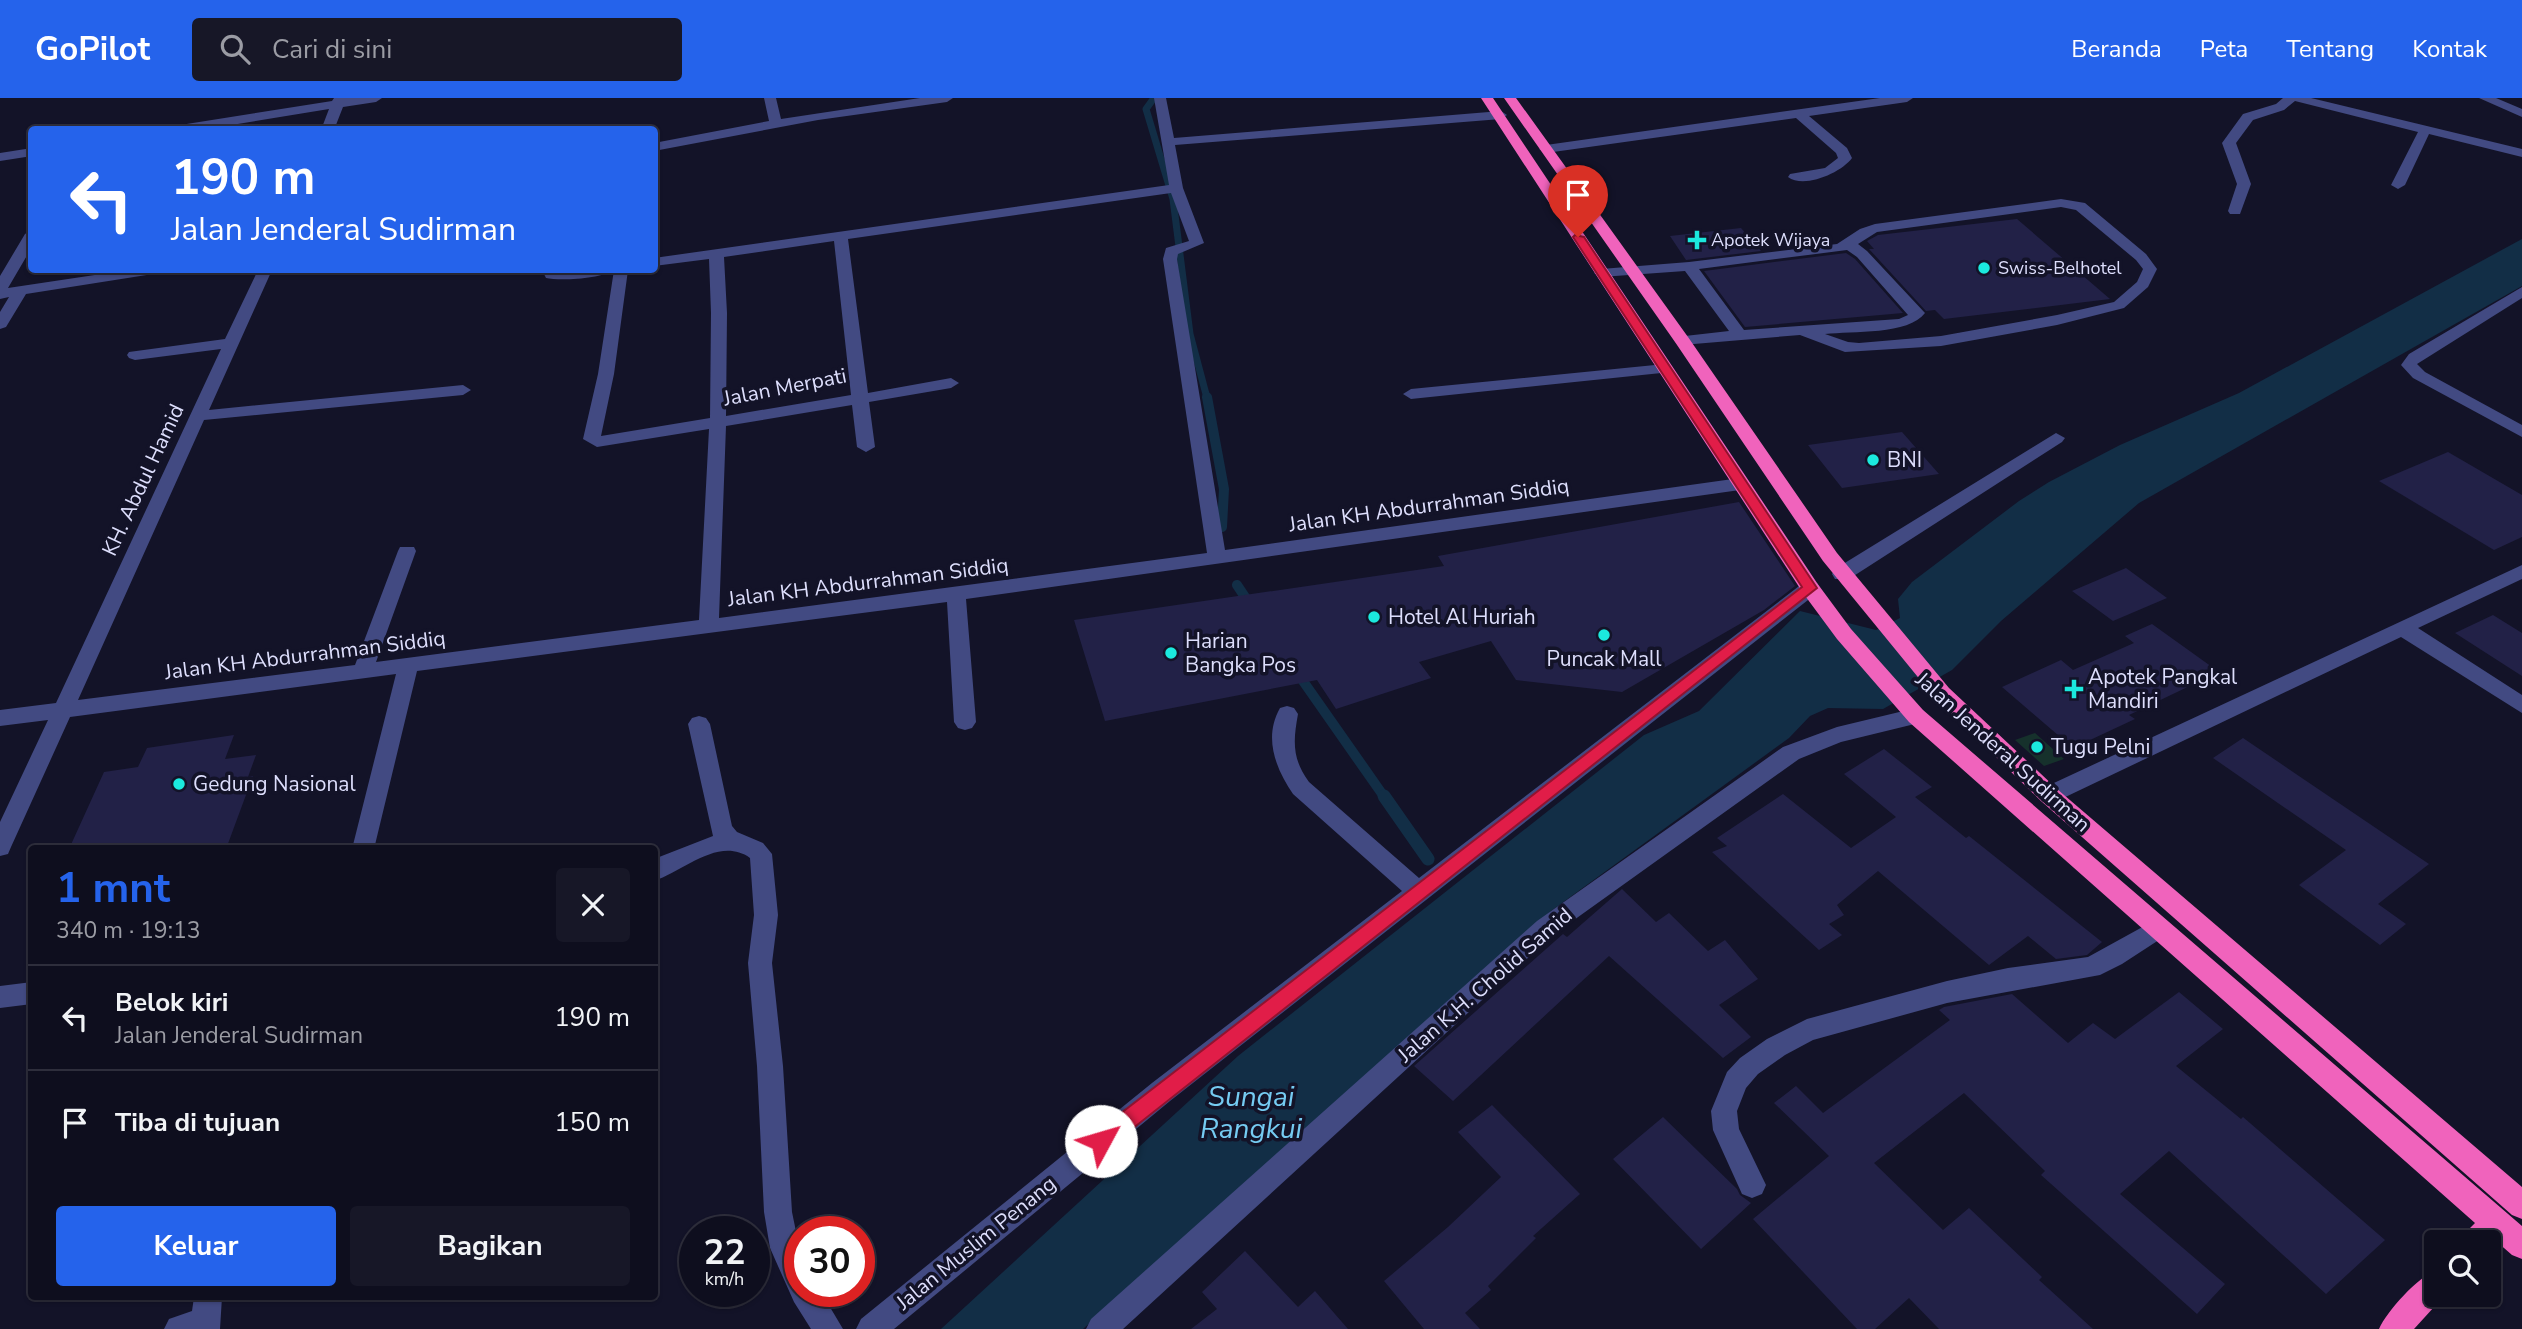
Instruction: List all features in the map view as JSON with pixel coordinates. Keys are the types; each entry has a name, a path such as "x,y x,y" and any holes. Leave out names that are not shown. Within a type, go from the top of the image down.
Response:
{"highway":[{"name":"Jalan Jenderal Sudirman","path":"1488,98 1810,588 1827,612 1912,712 2157,929 2522,1245"},
{"name":"Jalan Jenderal Sudirman","path":"1510,98 1682,340 1842,574 1942,693 2049,795 2521,1202"},
{"path":"2487,1230 2495,1222"},
{"path":"2394,1329 2424,1297"}],"street":[{"path":"197,126 339,101 376,98"},
{"path":"770,98 776,123"},
{"path":"658,146 776,123 947,98"},
{"path":"1160,98 1169,142 1174,188 1196,239 1196,244 1192,247 1173,250 1170,258 1217,558"},
{"path":"1546,149 1907,98"},
{"path":"2235,211 2244,184 2229,144 2248,117 2280,107 2291,98"},
{"path":"2297,98 2522,153"},
{"path":"2485,98 2522,113"},
{"path":"329,126 339,101"},
{"path":"1795,177 1833,169 1844,163 1845,158 1842,151 1799,114"},
{"path":"1169,142 1501,116"},
{"path":"2398,185 2425,130"},
{"path":"0,157 28,153"},
{"path":"658,261 1174,188"},
{"path":"1601,273 1689,266 1849,245 1864,231 2072,203 2080,206 2141,257 2150,269 2143,284 2119,305 2044,323 1941,341 1858,348 1802,330"},
{"name":"Jalan Merpati","path":"709,625 718,422 860,399 840,234"},
{"path":"0,291 28,241"},
{"path":"1682,340 1902,323 1913,318 1917,313 1862,254 1849,245"},
{"path":"621,273 606,374 592,439 605,442 718,422 719,313 716,253"},
{"path":"1689,266 1740,335"},
{"path":"0,291 133,273"},
{"name":"KH. Abdul Hamid","path":"0,847 61,710 266,273"},
{"path":"550,273 557,276 581,273"},
{"path":"0,324 21,290"},
{"path":"2522,292 2415,357 2409,365 2419,375 2522,432"},
{"path":"135,355 231,343"},
{"path":"1411,394 1665,369"},
{"path":"866,447 860,399 951,383"},
{"path":"197,416 463,390"},
{"path":"1842,574 2056,438"},
{"name":"Jalan KH Abdurrahman Siddiq","path":"0,718 956,594 1740,484"},
{"path":"363,670 407,551"},
{"path":"2401,627 2406,620 2522,565"},
{"path":"2049,795 2522,571"},
{"name":"Jalan Muslim Penang","path":"871,1329 1161,1092 1810,588"},
{"path":"956,594 965,722"},
{"path":"2401,627 2522,705"},
{"path":"364,845 408,665"},
{"name":"Jalan K.H. Cholid Samid","path":"1101,1329 1545,928 1791,753 1818,740 1912,712"},
{"path":"1287,714 1281,753 1295,780 1365,847 1420,893"},
{"path":"699,724 722,829 731,841"},
{"path":"658,869 666,862 731,841 751,846 761,854 766,915 760,964 771,1066 778,1212 784,1248"},
{"path":"1752,1185 1726,1130 1724,1111 1736,1081 1749,1066 1776,1047 1807,1030 1947,992 2008,979 2091,967 2113,957 2157,929"},
{"path":"0,997 28,994"},
{"path":"814,1307 828,1329"}],"green space":[{"path":"2035,733 2064,759 2044,766 2015,740"}],"water":[{"name":"Sungai Rangkui","path":"2522,239 2522,286 2139,503 2001,621 1952,670 1883,709 1828,708 1810,716 1789,738 1551,911 1083,1329 941,1329 1238,1056 1644,735 1699,711 1800,611 1876,630 1900,618 1898,599 1912,582 2019,501 2049,482 2120,445 2239,393"}],"building":[{"name":"Swiss-Belhotel","path":"2017,219 2110,299 1944,319 1935,310 1926,311 1869,249 1874,249 1867,241 1878,235"},
{"path":"1741,228 1761,251 1686,260 1670,236"},
{"path":"1846,253 1855,259 1903,313 1745,327 1704,271"},
{"name":"BNI","path":"1902,432 1939,474 1842,488 1808,445"},
{"path":"2448,452 2522,495 2522,537 2494,550 2379,481"},
{"path":"1739,502 1795,586 1764,610 1622,692 1516,680 1491,641 1419,662 1431,678 1336,709 1317,680 1105,721 1074,620 1444,566 1438,556"},
{"path":"2126,568 2167,598 2113,621 2072,591"},
{"path":"2493,615 2522,633 2522,676 2455,633"},
{"path":"2152,624 2219,672 2129,715 2135,719 2073,748 2002,687 2061,660 2073,670 2134,643 2125,636"},
{"name":"Gedung Nasional","path":"234,735 225,759 256,755 248,777 253,776 227,845 71,845 104,772 138,767 147,748"},
{"path":"2243,738 2429,864 2378,904 2406,924 2380,945 2299,885 2346,850 2213,758"},
{"path":"1884,749 1932,787 1915,797 1966,838 1969,836 2102,942 2087,955 2056,959 2028,936 1989,965 1878,871 1837,905 1844,915 1829,924 1842,935 1819,950 1712,852 1727,846 1717,838 1783,794 1851,848 1896,817 1844,774"},
{"path":"1622,889 1656,922 1669,913 1708,951 1725,940 1758,979 1719,1005 1751,1037 1723,1058 1609,956 1453,1101 1414,1066 1563,934 1567,937"},
{"path":"2179,992 2223,1029 2176,1066 2241,1119 2243,1117 2385,1240 2326,1294 2169,1151 2120,1194 2225,1284 2197,1314 2041,1175 2045,1171 1964,1093 1874,1163 1943,1230 1969,1208 2042,1277 2039,1280 2093,1329 1939,1329 1909,1298 1875,1329 1857,1329 1753,1219 1829,1156 1774,1103 1796,1086 1823,1113 1950,1020 1939,1010 1944,1007 2012,994 2068,1043 2093,1023 2115,1039"},
{"path":"1492,1105 1580,1194 1533,1236 1536,1238 1488,1286 1491,1290 1465,1313 1480,1329 1424,1329 1384,1281 1448,1227 1501,1177 1458,1132"},
{"path":"1663,1117 1751,1203 1701,1249 1613,1159"},
{"path":"1245,1251 1298,1307 1315,1291 1348,1329 1191,1329 1217,1309 1202,1292"}],"waterway":[{"path":"1154,98 1146,109 1173,199 1190,334 1207,398"},
{"path":"1207,397 1224,489 1222,527"},
{"path":"1237,585 1251,606"},
{"path":"1296,671 1385,798"},
{"path":"1384,796 1428,859"}],"place":[{"name":"Apotek Wijaya","path":"1697,240"},
{"name":"Swiss-Belhotel","path":"1984,268"},
{"name":"BNI","path":"1873,460"},
{"name":"Hotel Al Huriah","path":"1374,617"},
{"name":"Puncak Mall","path":"1604,635"},
{"name":"Harian Bangka Pos","path":"1171,653"},
{"name":"Apotek Pangkal Mandiri","path":"2074,689"},
{"name":"Tugu Pelni","path":"2037,747"},
{"name":"Gedung Nasional","path":"179,784"}],"route":[{"path":"1101,1141 1810,588 1578,237"}]}
